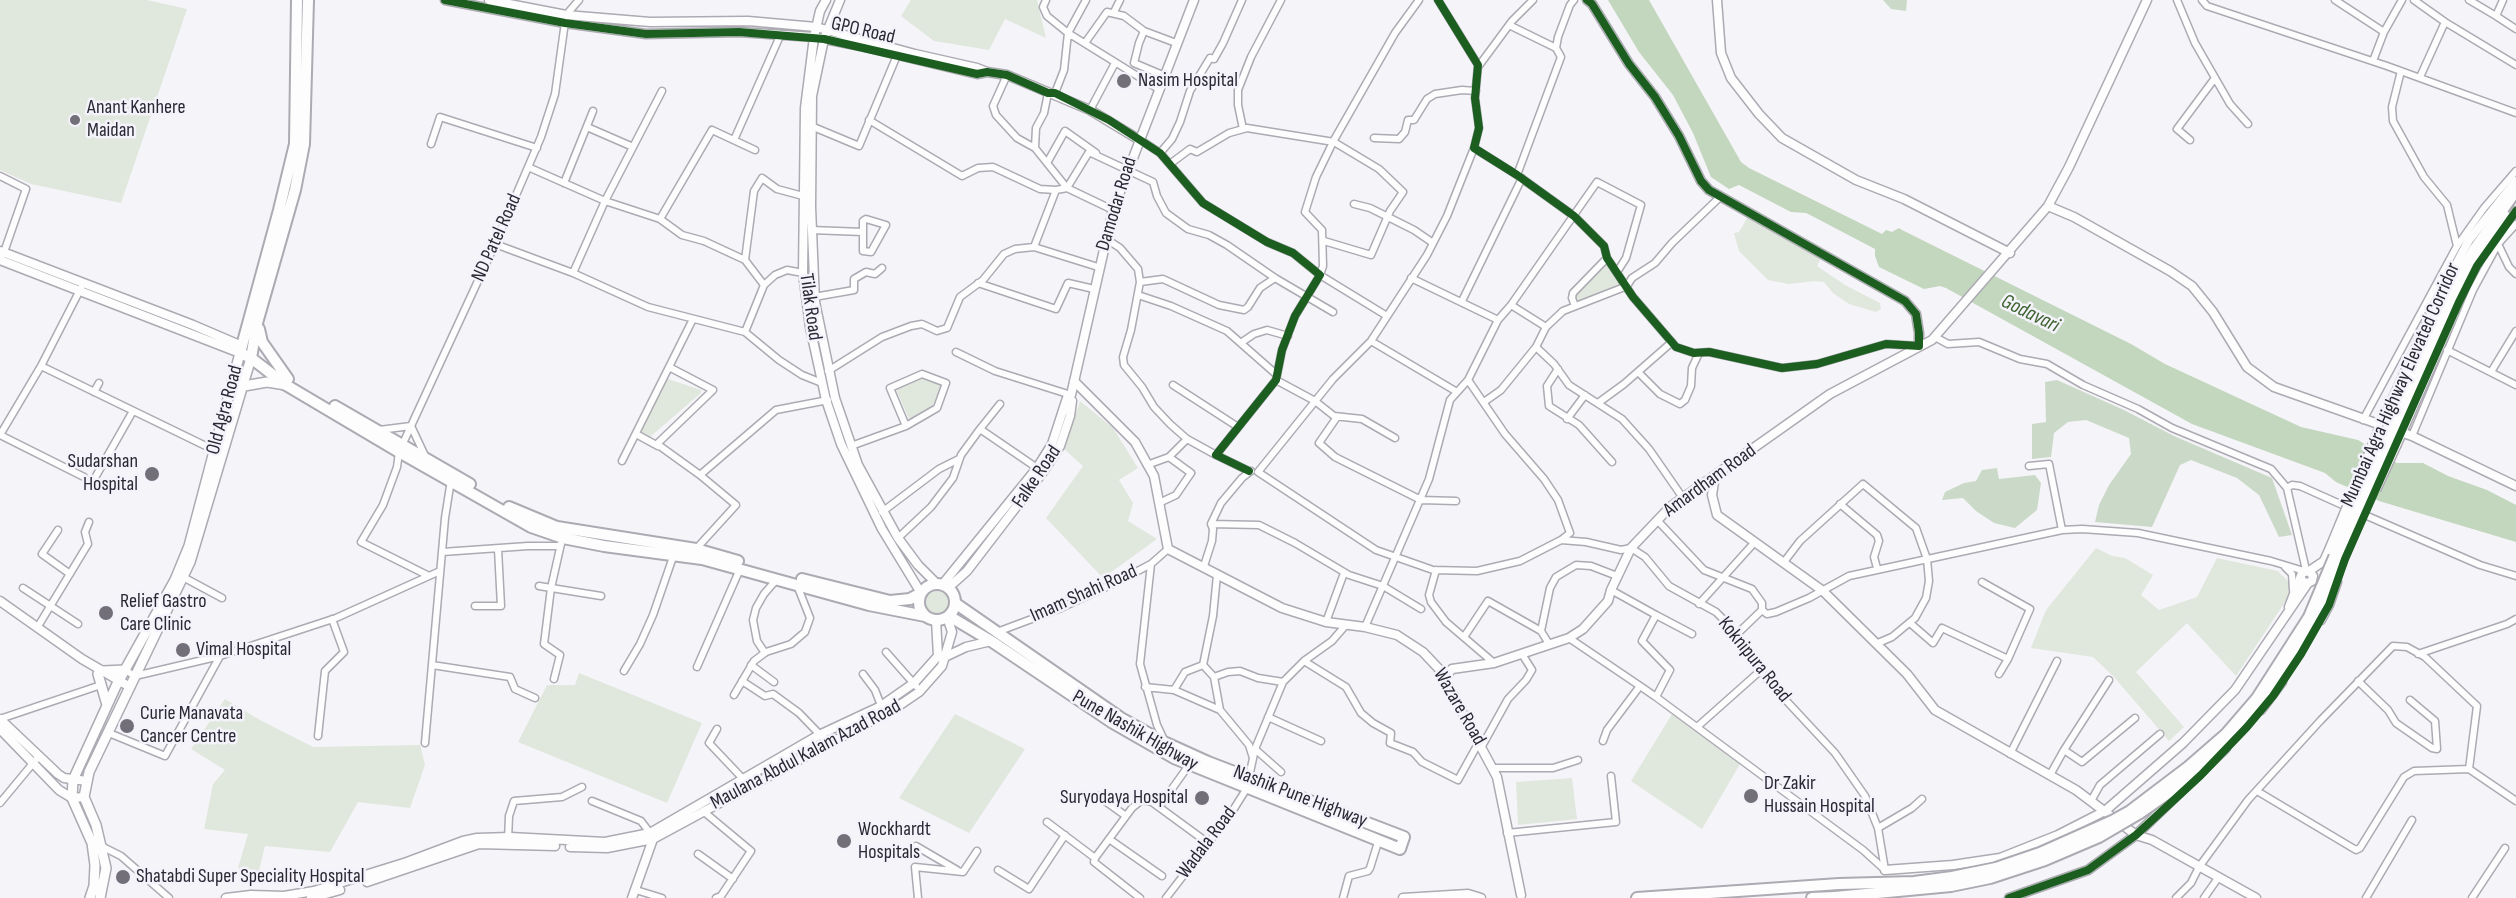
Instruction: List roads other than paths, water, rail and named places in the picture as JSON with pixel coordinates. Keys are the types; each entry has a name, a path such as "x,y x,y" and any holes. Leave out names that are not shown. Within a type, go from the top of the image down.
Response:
{"highway":[{"name":"Old Agra Road","path":"252,355 257,323 296,190 304,144 309,0"},
{"name":"Old Agra Road","path":"241,350 295,144 297,1"},
{"name":"Mumbai Agra Highway Elevated Corridor","path":"1637,898 1839,884 1914,882 1996,868 2079,837 2130,811 2188,767 2226,734 2257,698 2309,617 2436,320 2474,250 2516,191"},
{"name":"Mumbai Agra Highway Elevated Corridor","path":"1812,898 1951,886 1990,878 2045,860 2099,837 2140,813 2180,785 2234,735 2271,690 2317,618 2442,326 2475,262 2516,201"},
{"path":"257,323 262,342 287,382 378,430 401,448 426,459 452,478"},
{"path":"241,350 252,355 287,382 531,527 563,538 695,553 874,598 900,601 921,593 928,587 942,586 955,603 944,618 925,616 869,605 695,553"},
{"path":"921,593 919,603 925,616"},
{"name":"Nashik Pune Highway","path":"955,603 993,636 1121,718 1166,743 1248,782 1404,837 1400,849"},
{"name":"Pune Nashik Highway","path":"944,618 993,636 1113,723 1189,765 1248,782 1400,849"}],"main road":[{"name":"Old Agra Road","path":"72,798 73,780 107,705 175,579 189,546 241,350"},
{"name":"Old Agra Road","path":"84,797 88,777 190,562 252,355"},
{"path":"243,386 267,382 287,382"},
{"path":"107,705 101,685 101,672 125,670"},
{"path":"84,797 96,825 106,868 100,898"},
{"path":"72,798 92,843 95,865 94,886 90,898"}],"street":[{"path":"445,0 566,19"},
{"path":"489,0 566,19"},
{"path":"566,19 579,0"},
{"name":"Tilak Road","path":"826,0 814,37 805,108 803,196 814,297 828,371 830,399 853,471 882,529 921,593"},
{"name":"Tilak Road","path":"840,0 817,66 812,96 808,230 804,273 810,327 822,383 882,512 918,565 942,586"},
{"path":"1046,0 1043,7 1047,16 1068,33 1160,90"},
{"path":"1035,148 1035,128 1064,70 1068,33 1086,0"},
{"path":"1114,12 1120,0"},
{"name":"Damodar Road","path":"1074,381 1098,267 1113,210 1138,139 1160,90 1194,0"},
{"path":"1160,153 1172,139 1190,91 1210,58 1214,58 1223,43 1242,0"},
{"path":"1243,129 1238,105 1238,90 1251,57 1281,0"},
{"path":"1216,454 1276,377 1287,336 1323,266 1322,230 1305,212 1316,177 1389,42 1419,0"},
{"path":"1438,0 1478,67"},
{"path":"1258,472 1315,401 1371,341 1433,243 1447,216 1474,148 1479,128 1476,91 1478,67 1509,25 1533,0"},
{"path":"1556,48 1562,26 1574,0"},
{"path":"1474,148 1520,177 1574,216 1604,246 1607,258 1676,347 1782,368 1816,364 1886,344 1919,346 1920,333 1916,314 1905,301 1719,198 1701,181 1679,136 1655,97 1629,64 1592,4 1587,0"},
{"path":"1717,0 1721,53 1731,78 1759,114 1782,138 1856,180 1904,199 2010,253"},
{"name":"Amardham Road","path":"1444,677 1452,669 1494,663 1569,638 1583,629 1608,601 1631,548 1670,507 1830,394 1919,346 1937,333 2010,253 2048,206 2069,167 2147,0"},
{"path":"2177,0 2195,43 2215,78 2230,104 2248,124"},
{"path":"2202,0 2207,6 2420,77 2516,113"},
{"path":"2335,0 2384,32"},
{"path":"2373,61 2384,32 2402,0"},
{"path":"2414,0 2445,22 2516,65"},
{"path":"2469,0 2516,29"},
{"path":"2496,16 2503,0"},
{"path":"1085,42 1107,12 1114,12 1124,16 1144,31 1176,43"},
{"name":"GPO Road","path":"566,19 685,23 748,21 828,29 874,46 917,58 1007,75 1090,110 1138,139"},
{"name":"GPO Road","path":"566,19 646,34 687,35 739,32 814,37 874,46"},
{"name":"ND Patel Road","path":"429,576 361,542 383,505 397,467 401,448 537,148 554,99 566,19"},
{"path":"2420,77 2445,22"},
{"path":"685,23 687,35"},
{"path":"1462,301 1520,177 1561,57 1556,48 1509,25"},
{"path":"1128,70 1134,63 1144,31"},
{"path":"734,140 780,36"},
{"path":"811,126 859,146 898,53"},
{"path":"1090,110 1115,63"},
{"path":"1134,63 1165,76"},
{"path":"2401,71 2392,107 2393,121 2424,177 2447,205 2457,246"},
{"path":"1007,75 993,106 996,115 1017,138 1035,148 1066,188 1113,210"},
{"path":"2190,140 2177,129 2215,78"},
{"path":"1374,138 1399,139 1405,132 1408,120 1414,120 1426,99 1435,94 1462,90 1476,91"},
{"path":"573,273 605,201 662,91"},
{"path":"564,183 593,111"},
{"path":"431,144 440,117 537,148"},
{"path":"869,120 962,176 978,168 993,167 1040,189 1066,188 1089,152 1153,182 1166,213 1188,230 1209,235 1227,245 1275,278 1333,312"},
{"path":"587,127 633,147"},
{"path":"1170,164 1191,149 1197,152 1229,133 1243,129 1334,142 1379,169 1403,192 1388,217 1371,255 1324,241"},
{"path":"660,219 712,130 755,150"},
{"path":"1047,163 1065,131 1100,157"},
{"path":"1138,139 1160,153 1203,203 1258,237 1293,253 1320,275 1387,316"},
{"path":"528,167 605,201 660,219 682,235 704,241 745,260 765,285"},
{"path":"2363,420 2457,246 2477,217 2516,171"},
{"path":"0,176 26,189 0,260 82,286"},
{"path":"745,260 754,191 762,178 777,189 803,196"},
{"path":"1365,627 1429,479 1450,400 1468,380 1498,320 1511,305 1597,182 1641,205 1626,258 1617,272"},
{"path":"2288,610 2293,592 2305,575 2324,561 2379,430 2441,293 2469,240 2516,182"},
{"path":"1034,247 1056,190"},
{"path":"1484,402 1501,390 1536,347 1546,327 1563,311 1627,286 1632,278 1655,263 1672,243 1719,198"},
{"path":"1354,204 1370,208 1433,243"},
{"path":"2048,206 2074,217 2170,271 2192,286 2213,312 2247,367 2274,387 2363,420 2379,430 2412,436 2516,486"},
{"path":"2009,898 2032,895 2088,870 2136,836 2201,775 2273,696 2301,654 2329,605 2345,559 2477,266 2516,211"},
{"path":"865,219 886,225 871,252 863,251 863,232 865,219"},
{"path":"2412,436 2474,290 2498,243 2516,224"},
{"path":"808,230 863,232"},
{"path":"1105,238 1120,248 1138,269 1140,282 1123,357 1124,365 1154,406 1186,439 1249,471 1258,472 1350,534 1395,558 1436,570 1478,571 1520,561 1561,540 1570,532 1558,500 1544,479 1505,434 1468,380"},
{"path":"2498,243 2509,267 2516,274"},
{"path":"495,244 573,273 648,307 745,332 779,360 802,375 822,383"},
{"path":"828,371 882,338 911,326 922,324 937,331 947,328 960,297 978,283 1004,254 1014,249 1034,247 1098,267"},
{"path":"2,251 241,350"},
{"path":"1575,306 1573,293 1607,258"},
{"path":"814,297 854,290 854,279 866,272 876,274 882,268"},
{"path":"745,332 765,285 775,275 788,270 804,273"},
{"path":"1140,282 1162,279 1219,305 1244,310 1260,288 1275,278"},
{"path":"1411,278 1498,320"},
{"path":"978,283 1056,309 1068,284 1094,289"},
{"path":"82,286 41,366 0,435 84,477"},
{"path":"1138,295 1172,306 1227,331 1242,342 1276,377 1337,417 1362,419 1395,438"},
{"path":"1511,305 1546,327"},
{"path":"622,461 693,320"},
{"path":"1242,342 1254,333 1267,330 1287,336"},
{"path":"2491,372 2516,331"},
{"path":"1569,638 1697,727 1863,850 1885,870 1953,865 2000,858 2058,835 2104,811 2183,743 2235,690 2288,610 2305,575 2287,488 2271,469 2172,428 2138,409 2083,385 2053,366 2020,359 1978,342 1948,344 1937,333"},
{"path":"1371,341 1457,392"},
{"path":"1598,402 1624,384 1672,342"},
{"path":"1536,347 1557,369 1569,386 1622,419 1649,449 1683,498"},
{"path":"2447,350 2516,385"},
{"path":"957,352 995,371 1071,395"},
{"path":"1638,372 1660,394 1680,404 1685,400 1691,386 1692,368 1699,353"},
{"path":"41,366 214,450"},
{"path":"658,446 658,442 714,390 669,367"},
{"path":"1557,369 1547,386 1549,406 1579,425 1612,462"},
{"path":"851,446 906,426 938,408 946,383 922,374 890,388 906,426"},
{"path":"1074,381 1135,442 1154,476 1168,549"},
{"name":"Falke Road","path":"942,586 1040,470 1052,444 1067,398 1071,395 1074,381"},
{"path":"94,392 99,383"},
{"path":"1173,385 1238,427"},
{"path":"102,396 110,395"},
{"path":"1567,419 1585,395"},
{"path":"700,475 776,410 830,399"},
{"path":"898,538 931,507 953,478 959,459 1000,404"},
{"path":"96,476 133,411"},
{"path":"1337,417 1318,443 1359,471 1421,500 1456,501"},
{"path":"378,430 411,426 426,459"},
{"path":"980,429 1040,470"},
{"path":"636,434 700,475 736,505 695,553"},
{"path":"1147,465 1169,457 1186,439"},
{"path":"1159,503 1176,495 1191,473 1169,457"},
{"path":"882,512 939,469 959,459"},
{"path":"2029,466 2049,464 2062,530"},
{"path":"1204,566 1212,541 1211,524 1221,503 1249,471"},
{"path":"1715,476 1712,495 1717,515 1823,591 1878,643 1907,674 1935,710 2050,775 2091,801 2136,836 2152,840 2256,898"},
{"path":"425,743 440,571 452,478"},
{"path":"1784,562 1800,541 1840,504 1863,484 1868,486 1916,528 1928,559 1929,581 1926,598 1915,618 1892,637 1878,643"},
{"path":"2287,488 2292,485 2300,486 2480,565 2516,576"},
{"path":"1840,504 1877,535 1879,541 1874,557 1878,568"},
{"path":"1657,520 1704,570 1752,589 1762,603 1762,610 1735,636"},
{"path":"37,628 88,544 85,532 89,522"},
{"path":"1211,524 1259,525 1295,543 1344,573 1383,586 1421,609"},
{"path":"58,530 42,554 70,574"},
{"path":"1762,610 1767,614 1776,612 1823,591 1849,576 1878,568 2062,530 2138,533 2282,565 2305,575"},
{"path":"442,552 498,549 563,538 551,588 544,644 560,655 554,679"},
{"path":"1561,540 1586,542 1621,550 1631,548"},
{"path":"1699,604 1754,543"},
{"name":"Koknipura Road","path":"1631,548 1646,557 1669,586 1716,612 1760,671 1835,753 1865,796 1878,828 1885,870"},
{"path":"475,606 501,606 498,549"},
{"name":"Imam Shahi Road","path":"993,636 1061,608 1151,564 1168,549"},
{"name":"Wazare Road","path":"1168,549 1282,608 1326,622 1365,627 1397,635 1423,652 1444,677 1497,777 1521,895"},
{"path":"624,671 640,644 674,550"},
{"path":"1151,564 1140,664 1145,687 1166,743"},
{"path":"1541,631 1550,588 1556,577 1576,565 1591,566 1617,576"},
{"path":"2282,565 2290,572 2305,575"},
{"path":"697,667 740,568"},
{"path":"1436,570 1429,595 1431,602 1446,622 1494,663"},
{"path":"125,670 135,676 220,656 332,619 440,571"},
{"path":"2290,572 2293,592"},
{"path":"1326,622 1344,573"},
{"path":"1203,665 1213,616 1216,575"},
{"path":"183,577 222,598"},
{"path":"765,653 758,641 753,620 756,608 764,594 778,579"},
{"path":"1982,582 2030,609 2000,674"},
{"path":"734,695 751,665 765,653 791,644 805,632 810,618 796,584"},
{"path":"539,586 601,596"},
{"path":"23,588 78,624"},
{"path":"1611,590 1692,634"},
{"path":"0,601 117,684 129,690"},
{"path":"1464,637 1488,601 1541,631 1549,644"},
{"path":"1656,615 1642,641 1670,670 1656,697"},
{"path":"886,652 916,687 938,656 944,618"},
{"name":"Maulana Abdul Kalam Azad Road","path":"226,898 251,895 314,895 479,844 508,841 594,848 651,836 701,807 747,788 829,744 916,687 940,669 946,656 952,630 944,618"},
{"path":"318,736 326,671 344,652 332,619"},
{"path":"2418,654 2516,619"},
{"path":"1910,623 1933,643 1942,628 2008,659"},
{"path":"1248,782 1255,748 1283,682 1304,661 1332,641 1345,626"},
{"path":"946,656 993,636"},
{"path":"2176,898 2191,883 2199,867 2257,791 2393,646 2407,647 2418,654 2477,706 2469,769"},
{"path":"1304,661 1346,687 1361,713 1391,733 1390,743 1413,752 1422,762 1458,780 1508,699 1532,670 1522,654"},
{"path":"109,733 165,756 220,656"},
{"path":"2010,754 2057,661"},
{"path":"432,665 510,677 515,689 535,698"},
{"path":"751,665 774,682"},
{"path":"1174,690 1185,672 1203,665"},
{"path":"1203,665 1214,677 1220,710"},
{"path":"1214,677 1240,671 1258,678 1283,682"},
{"path":"1697,727 1760,671"},
{"path":"716,898 722,896 751,851 701,807 743,777 819,735 883,709 875,690 863,674"},
{"path":"2050,775 2109,680"},
{"path":"742,681 765,696 773,694 799,713 829,744"},
{"path":"2358,681 2388,710 2396,723 2422,742 2437,749 2435,722 2410,700"},
{"path":"84,797 72,798 59,790 37,759 0,719 101,685"},
{"path":"1603,741 1607,730 1640,686"},
{"path":"1145,687 1174,690 1220,710 1249,746 1253,758"},
{"path":"1268,717 1321,741"},
{"path":"2064,750 2082,762 2135,718"},
{"path":"0,729 58,774 73,780 88,777"},
{"path":"717,729 709,743 743,777 747,788"},
{"path":"2091,801 2100,785 2160,734"},
{"path":"1255,748 1281,772"},
{"path":"0,803 37,759"},
{"path":"1492,768 1553,768 1578,760"},
{"path":"1159,807 1189,765"},
{"path":"2257,791 2356,850 2360,849 2404,777 2414,771 2469,769 2516,801"},
{"path":"1507,833 1616,822 1611,776"},
{"name":"Wadala Road","path":"1167,898 1230,815 1248,782"},
{"path":"508,841 509,816 514,801 562,797 582,787"},
{"path":"1098,796 1126,816"},
{"path":"1878,828 1912,808 1922,799"},
{"path":"1095,858 1126,816 1142,800 1152,802 1208,843"},
{"path":"592,801 641,821 651,836 634,894 662,898"},
{"path":"2366,898 2412,820"},
{"path":"1047,822 1095,858 1095,862 1140,898"},
{"path":"998,870 1029,889 1065,836"},
{"path":"1109,838 1162,876"},
{"path":"1343,898 1349,876 1368,871 1370,868 1379,839"},
{"path":"92,843 121,856 170,898"},
{"path":"916,846 960,871"},
{"path":"2472,898 2505,848"},
{"path":"918,898 915,867 966,870 977,851"},
{"path":"698,854 733,879"},
{"path":"2204,898 2218,878"},
{"path":"1403,898 1468,894 1481,898"}],"water":[{"name":"Godavari","path":"1608,0 1649,0 1741,162 1749,168 1882,234 1886,230 1892,232 1899,228 2131,344 2165,364 2301,427 2358,440 2397,463 2423,463 2448,476 2487,490 2516,505 2516,542 2379,501 2336,482 2325,473 2192,424 1946,288 1940,286 1924,289 1879,267 1875,249 1814,217 1806,213 1791,212 1739,185 1729,189 1711,177 1693,133 1673,95 1639,52"}],"place":[{"name":"Nasim Hospital","path":"1124,81"},
{"name":"Anant Kanhere Maidan","path":"75,120"},
{"name":"Sudarshan Hospital","path":"152,474"},
{"name":"Relief Gastro Care Clinic","path":"106,613"},
{"name":"Vimal Hospital","path":"183,650"},
{"name":"Curie Manavata Cancer Centre","path":"127,726"},
{"name":"Dr Zakir Hussain Hospital","path":"1751,796"},
{"name":"Suryodaya Hospital","path":"1202,798"},
{"name":"Wockhardt Hospitals","path":"844,841"},
{"name":"Shatabdi Super Speciality Hospital","path":"123,877"}]}
